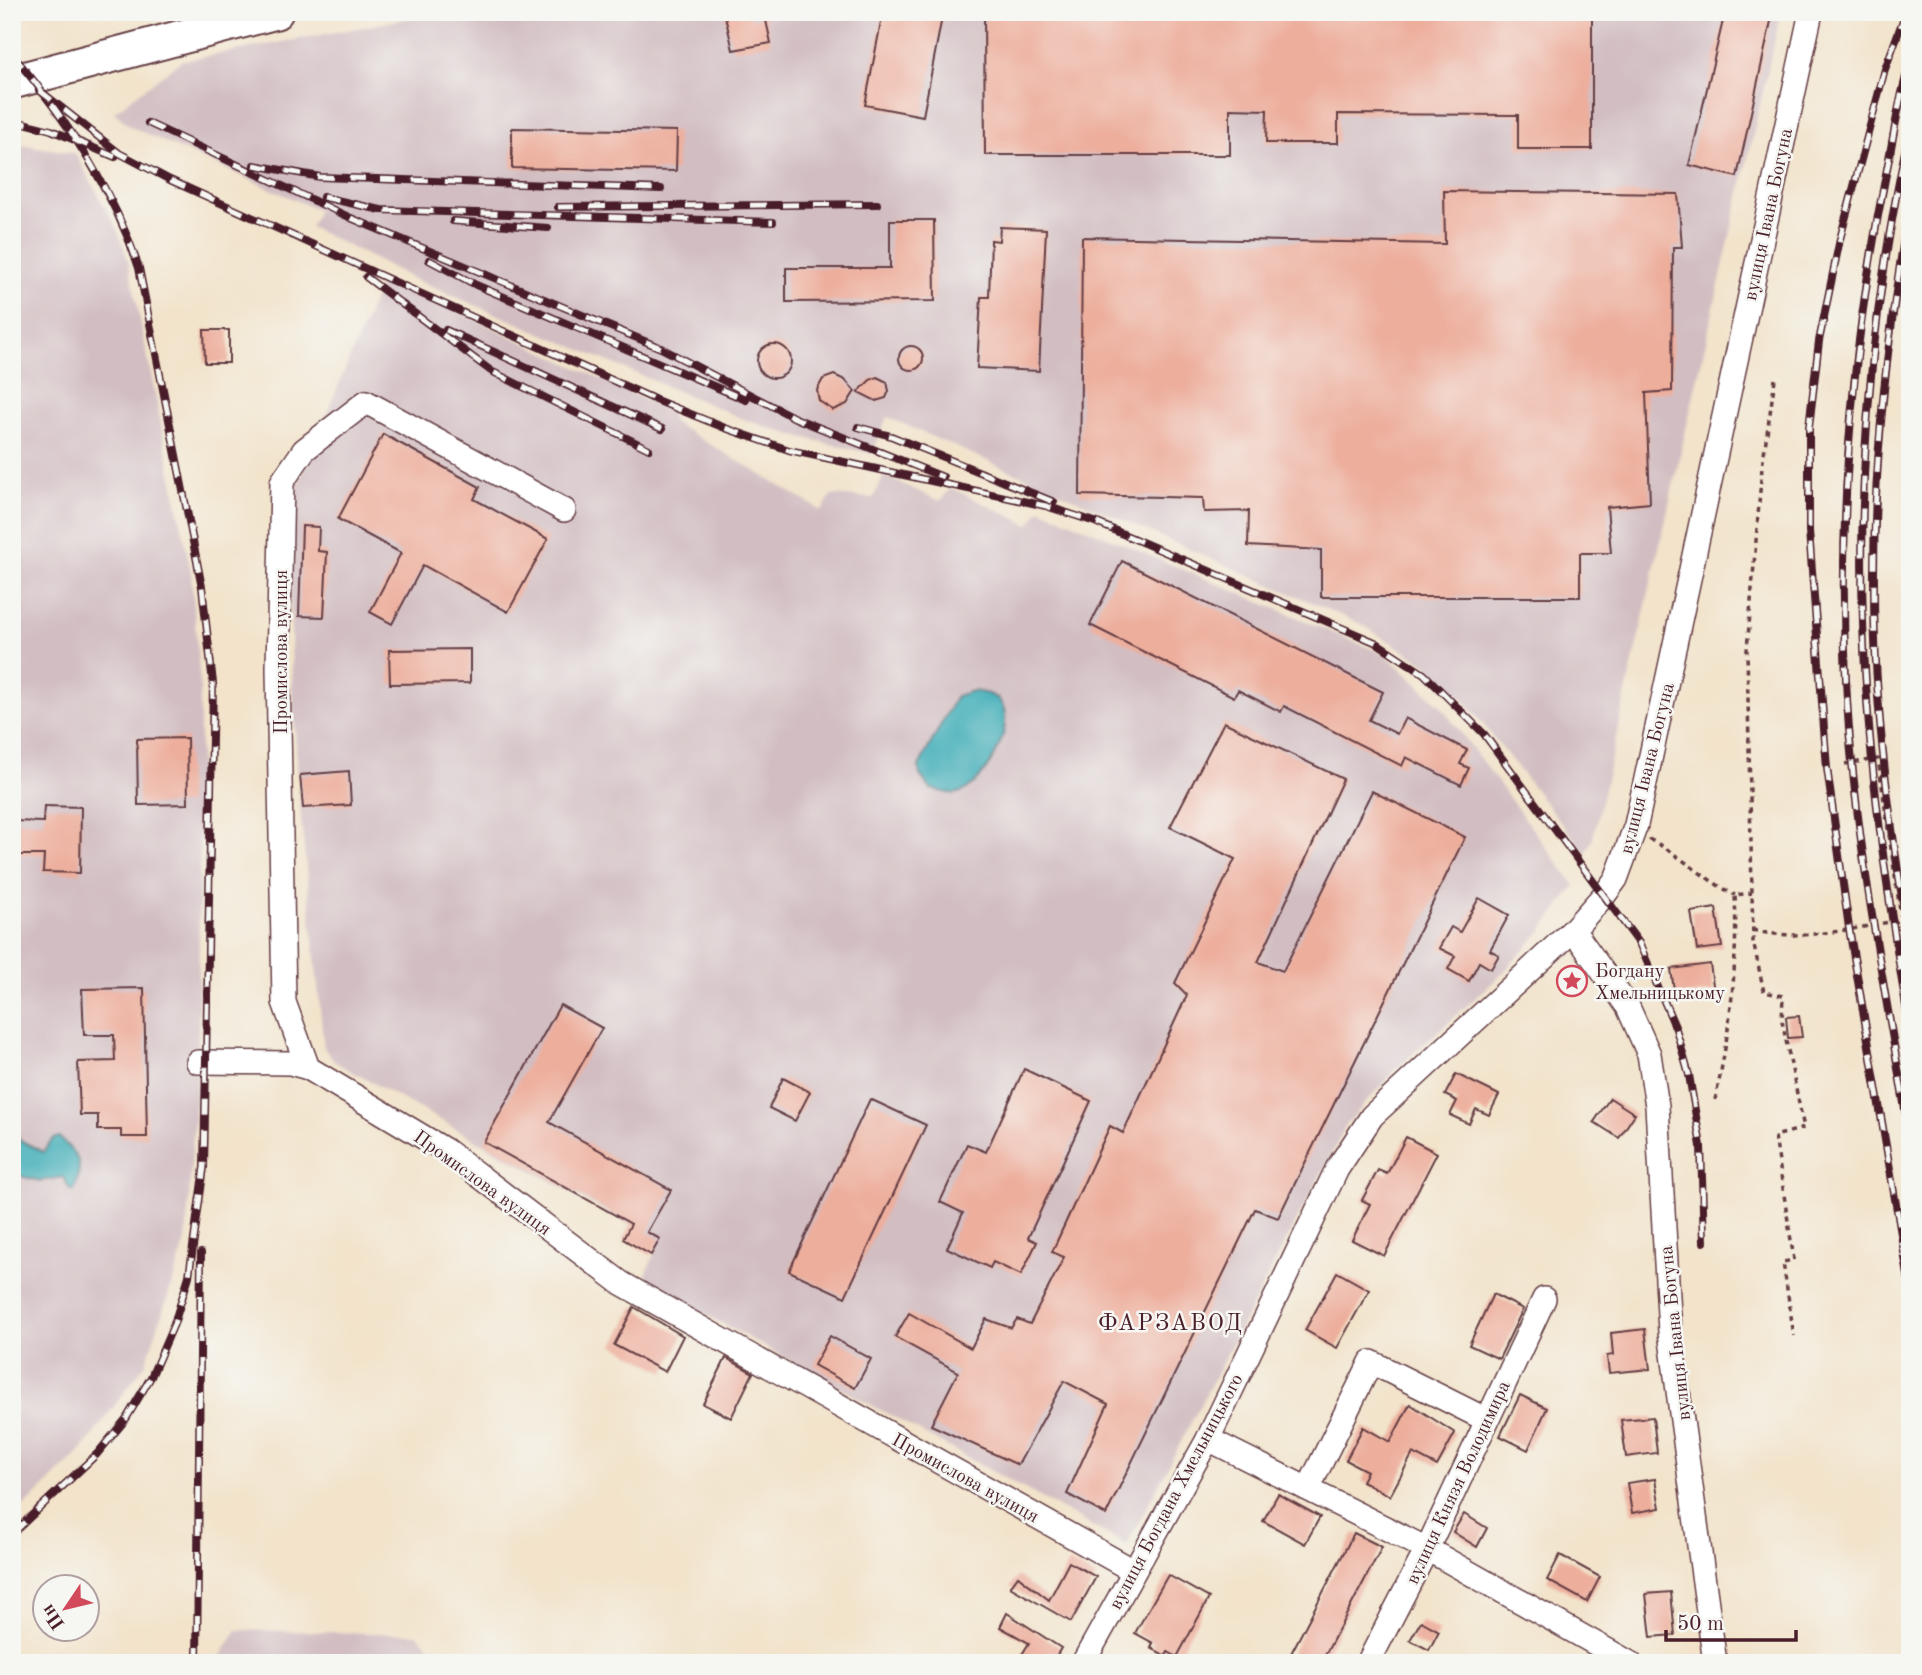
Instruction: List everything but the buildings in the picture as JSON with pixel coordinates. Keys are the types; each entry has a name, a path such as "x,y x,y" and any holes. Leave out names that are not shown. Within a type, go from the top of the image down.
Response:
{"highway":[{"path":"12,82 276,12"}],"street":[{"name":"вулиця Івана Богуна","path":"1715,1663 1670,1332 1657,1106 1649,1054 1628,1007 1573,930 1616,879 1634,831 1811,12"},
{"name":"Промислова вулиця","path":"564,510 366,402 304,450 282,482 278,668 284,1002 308,1068 446,1150 621,1283 1132,1570"},
{"name":"вулиця Богдана Хмельницького","path":"1083,1663 1132,1570 1208,1438 1337,1169 1372,1116 1573,930"},
{"path":"198,1062 290,1063 308,1068"},
{"name":"вулиця Князя Володимира","path":"1368,1663 1427,1549 1544,1299"},
{"path":"1308,1489 1371,1362 1487,1420"},
{"path":"1208,1438 1427,1549 1630,1663"}],"path":[{"path":"1775,379 1762,467 1747,650 1753,930 1764,992 1783,996 1782,1021 1804,1128 1775,1136 1794,1260 1783,1262 1794,1336"},
{"path":"1845,764 1878,760 1910,979"},
{"path":"1634,831 1671,850 1709,881 1735,895 1752,893"},
{"path":"1715,1100 1733,998 1737,943 1735,895"},
{"path":"1753,930 1775,936 1798,935 1910,918"}],"shaded area":[{"path":"443,12 1781,12 1593,838 1586,854 1460,695 1424,663 1361,624 887,417 872,454 789,434 746,420 418,281 310,227 318,210 131,127 114,112 181,61"},
{"path":"12,143 75,153 117,229 128,260 191,572 200,683 200,771 198,1062 186,1241 146,1363 82,1450 27,1504 12,1514"},
{"path":"382,280 463,314 669,411 674,423 822,511 831,495 873,498 884,476 940,501 951,488 1029,525 1040,509 1386,655 1441,706 1575,886 1543,929 1501,975 1395,1070 1347,1124 1127,1545 672,1296 645,1277 659,1241 335,1062 324,1048 301,817 292,691 289,506"},
{"path":"237,1630 418,1634 443,1663 216,1663"}],"water":[{"path":"972,691 991,695 1002,705 1005,717 1004,732 998,748 980,778 969,788 958,793 931,789 920,775 919,766 956,696"},
{"path":"12,1129 18,1139 43,1152 53,1139 59,1137 78,1161 79,1173 74,1191 70,1190 63,1177 40,1181 12,1174"}],"railway":[{"path":"1906,12 1885,69 1840,239 1819,341 1809,427 1809,531 1827,768 1849,928 1910,1287"},
{"path":"12,54 51,103 86,155 116,210 139,268 202,587 213,683 204,1167 189,1276 174,1324 151,1377 126,1419 97,1454 12,1534"},
{"path":"1910,63 1900,102 1865,295 1851,423 1844,552 1846,680 1855,795 1871,910 1910,1139"},
{"path":"39,90 119,153 170,180 656,400 789,450 1046,506 1095,522 1377,643 1424,674 1484,734 1639,943 1676,1029 1689,1075 1701,1146 1704,1242"},
{"path":"12,120 51,130 115,157"},
{"path":"148,123 351,218 661,348 795,418 943,477"},
{"path":"1910,128 1896,197 1875,335 1868,405 1862,545 1866,685 1873,771 1910,1030"},
{"path":"254,165 320,177 661,189"},
{"path":"323,197 381,210 773,222"},
{"path":"1910,203 1883,395 1874,540 1880,723 1910,946"},
{"path":"558,207 877,204"},
{"path":"453,221 548,228"},
{"path":"429,260 476,285 746,400"},
{"path":"366,277 491,371 649,449"},
{"path":"446,330 662,429"},
{"path":"858,427 891,436 1054,502"},
{"path":"197,1663 201,1253"}],"place":[{"name":"Богдану Хмельницькому","path":"1572,981"}],"district":[{"name":"ФАРЗАВОД","path":"1171,1322"}]}
